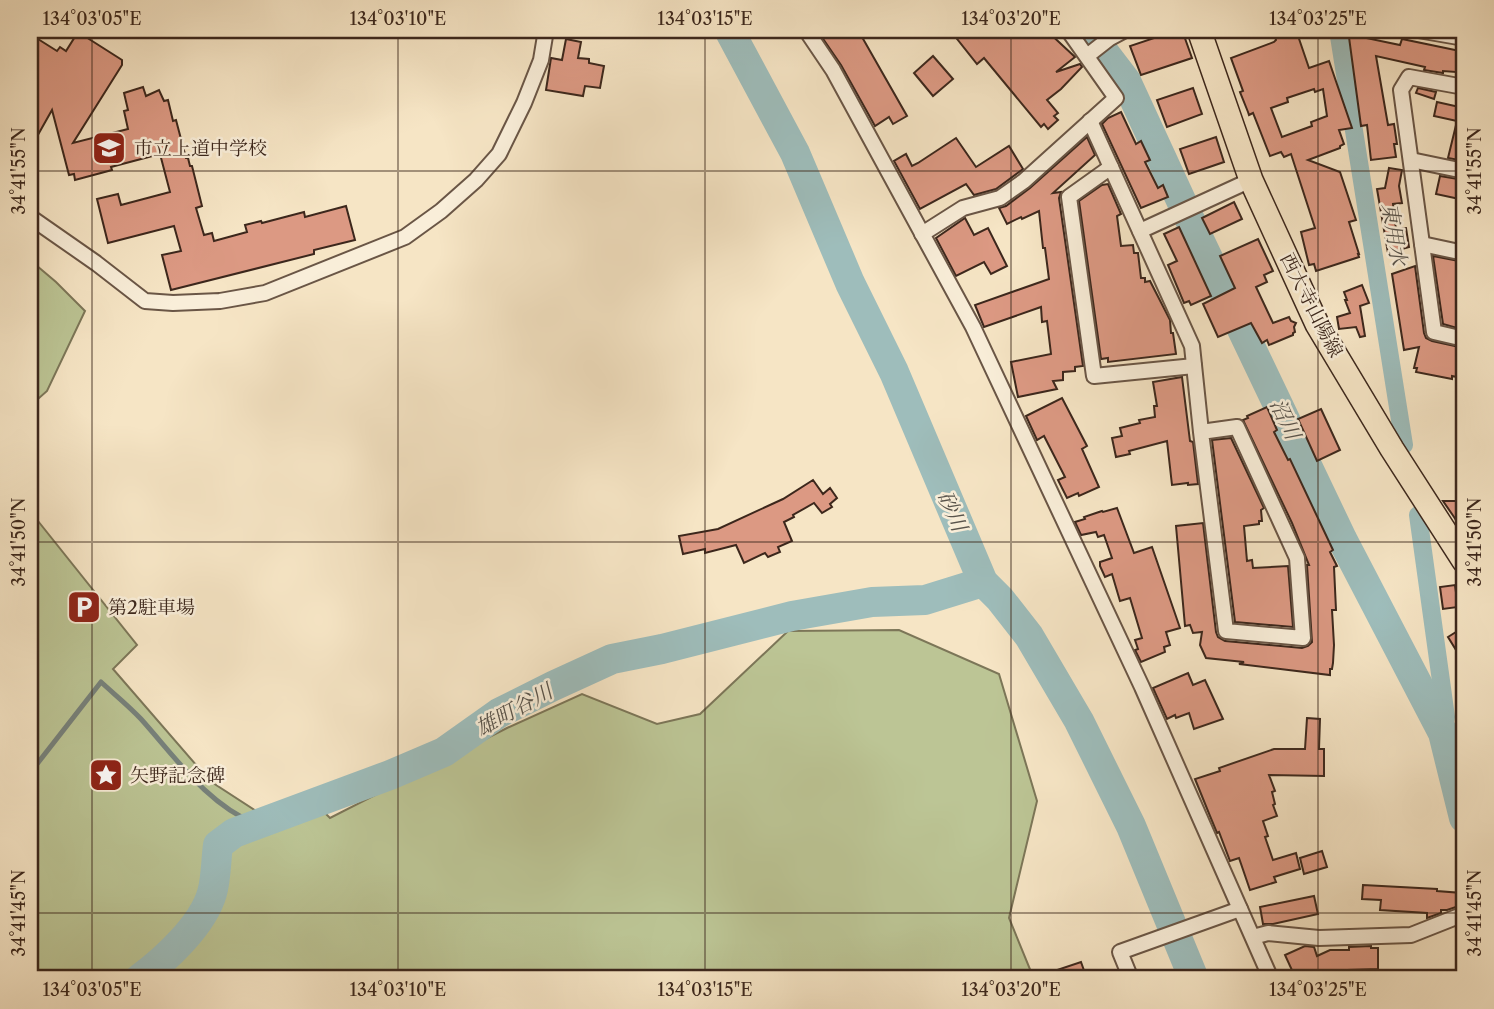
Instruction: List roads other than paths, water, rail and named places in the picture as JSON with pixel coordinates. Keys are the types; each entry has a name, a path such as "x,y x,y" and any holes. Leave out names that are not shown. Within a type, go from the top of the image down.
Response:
{"main road":[{"name":"西大寺山陽線","path":"1199,30 1251,180 1317,324 1392,449 1463,557"}],"street":[{"path":"30,217 145,301 220,301 265,293 405,237 441,211 476,180 499,154 524,103 541,60 546,30"},
{"path":"806,30 832,70 973,327 1142,687 1272,979"},
{"path":"922,234 963,208 1000,198 1024,181 1116,98 1068,30"},
{"path":"1087,56 1125,30"},
{"path":"1418,30 1464,38"},
{"path":"1464,87 1409,77 1401,90 1434,332 1464,339"},
{"path":"1090,121 1192,346 1201,432 1226,631 1303,638 1297,558 1237,427 1201,432"},
{"path":"1412,160 1464,171"},
{"path":"1111,166 1069,197 1094,376 1194,366"},
{"path":"1140,231 1251,180"},
{"path":"1423,244 1464,253"},
{"path":"1131,979 1120,952 1240,909"},
{"path":"1253,937 1269,933 1320,938 1411,934 1464,914"}],"waterway":[{"name":"砂川","path":"729,30 795,153 850,283 894,372 983,582 1029,636 1079,721 1131,826 1194,979"},
{"name":"沼川","path":"1087,30 1126,81 1342,539 1443,733 1464,818"},
{"name":"東用水","path":"1338,30 1404,445"},
{"name":"東用水","path":"1418,515 1446,717 1443,733"},
{"name":"雄町谷川","path":"139,979 171,952 200,917 213,888 218,845 234,833 444,752 499,713 612,659 792,616 872,602 925,600 983,582"},
{"path":"30,773 101,682 136,714 207,792 222,805 256,824"}],"place":[{"name":"市立上道中学校","path":"109,148"},
{"name":"第2駐車場","path":"84,607"},
{"name":"矢野記念碑","path":"106,775"}]}
